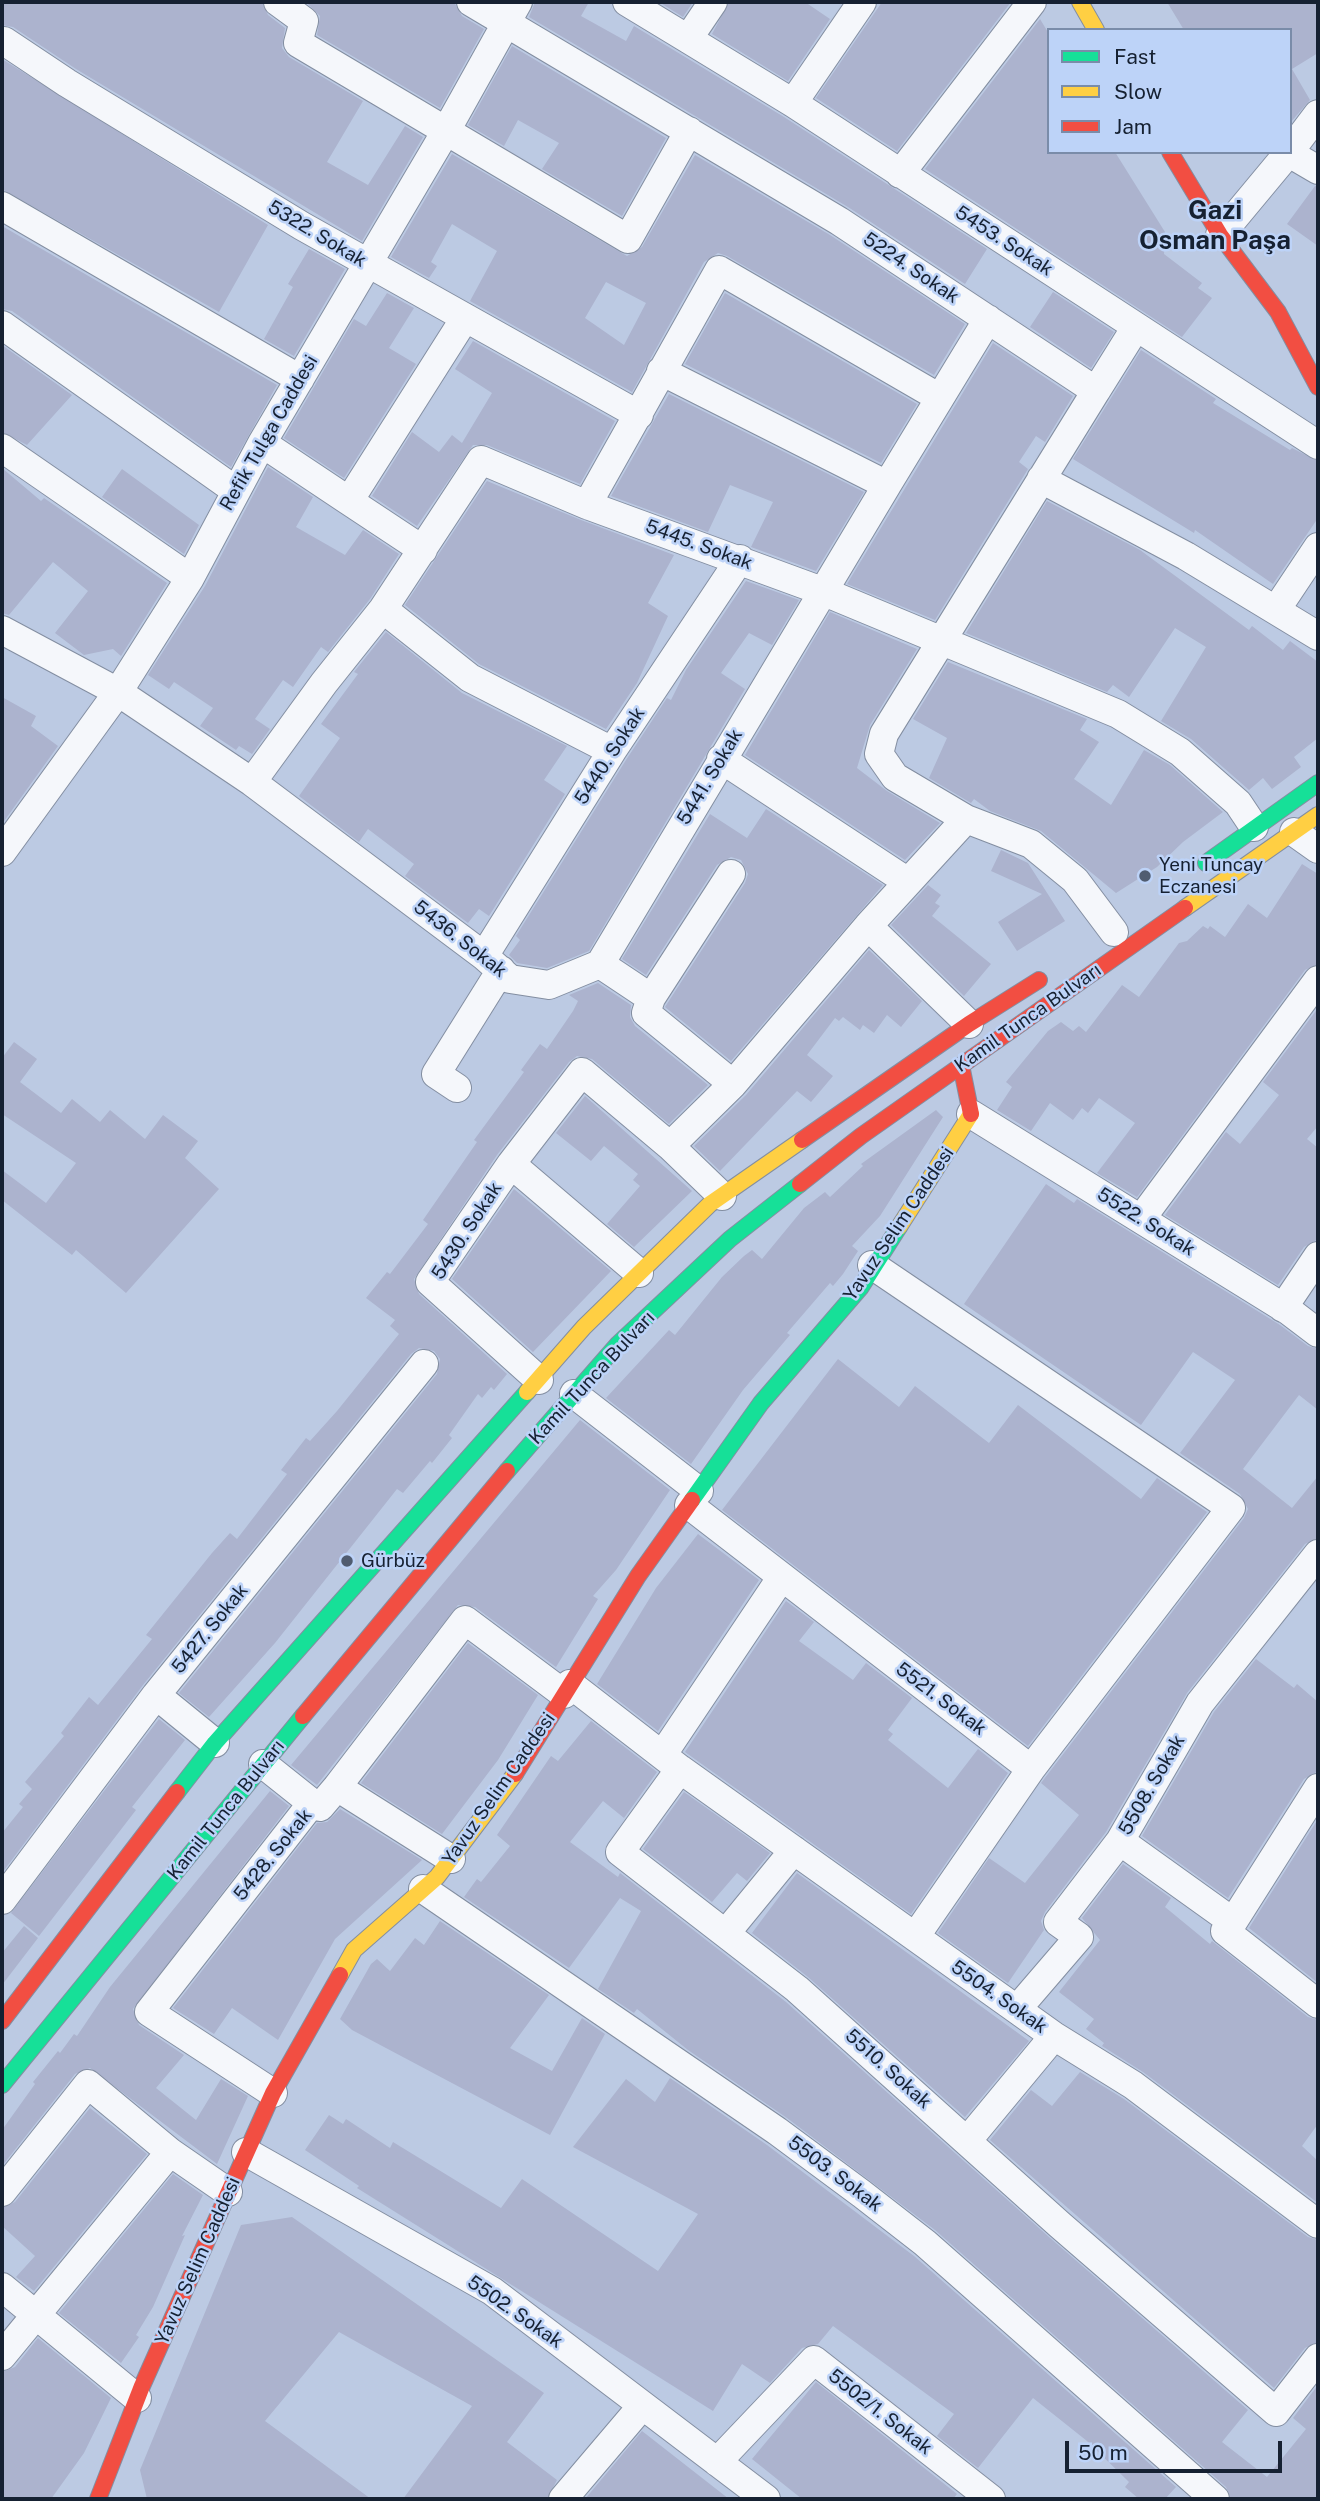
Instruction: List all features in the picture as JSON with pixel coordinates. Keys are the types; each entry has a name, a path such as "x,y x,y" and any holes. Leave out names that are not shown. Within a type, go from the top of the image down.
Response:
{"main road":[{"path":"1080,2 1095,28"},
{"path":"1171,154 1220,235 1278,312 1318,387"},
{"path":"1189,876 1318,783"},
{"name":"Kamil Tunca Bulvarı","path":"2,2085 262,1764 618,1344 730,1239 861,1136 1318,815"},
{"name":"Kamil Tunca Bulvarı","path":"2,2021 215,1743 584,1327 722,1196 969,1024 1058,968"},
{"path":"961,1065 971,1114"},
{"name":"Yavuz Selim Caddesi","path":"98,2499 138,2398 273,2093 354,1950 451,1859 516,1772 638,1576 761,1403 861,1287 872,1265 971,1114"}],"street":[{"path":"278,2 304,21 298,43 628,239 689,131"},
{"name":"5224. Sokak","path":"471,2 512,12 689,131 839,221 1096,391"},
{"name":"5453. Sokak","path":"627,2 793,103 1318,445"},
{"path":"688,39 713,2"},
{"path":"793,103 862,2"},
{"path":"900,173 1032,2"},
{"name":"Refik Tulga Caddesi","path":"2,852 118,692 190,578 262,443 446,131 512,12"},
{"name":"5322. Sokak","path":"4,40 67,83 368,264 639,415"},
{"path":"1292,148 1318,114"},
{"path":"1220,235 1287,154"},
{"path":"1292,154 1318,170"},
{"path":"2,206 300,379"},
{"path":"587,505 719,270 940,398"},
{"path":"349,501 465,318"},
{"name":"5441. Sokak","path":"600,964 988,319"},
{"path":"2,326 235,491"},
{"path":"1114,932 1075,880 1031,844 966,819 895,777 879,754 884,734 941,639 1136,327"},
{"path":"661,372 887,485"},
{"path":"262,443 423,550"},
{"path":"2,448 190,578"},
{"name":"5445. Sokak","path":"252,782 324,683 383,609 481,460 587,505 822,591 1118,715 1180,752 1238,803 1254,827"},
{"path":"1041,479 1186,556 1318,636"},
{"path":"1276,610 1318,547"},
{"name":"5440. Sokak","path":"457,1088 436,1074 493,963 612,751 740,559"},
{"path":"383,609 470,678 612,751"},
{"name":"5436. Sokak","path":"2,630 118,692 252,782 510,978 549,985 600,964"},
{"path":"721,759 908,882"},
{"path":"670,1146 733,1084 867,926 966,819"},
{"path":"1294,832 1318,849"},
{"path":"731,874 651,998 646,1013 733,1084"},
{"path":"867,926 969,1024"},
{"path":"600,964 651,998"},
{"path":"1141,1219 1318,981"},
{"path":"511,1164 582,1073 670,1146 722,1196"},
{"name":"5522. Sokak","path":"971,1114 1283,1308 1318,1333"},
{"name":"5430. Sokak","path":"539,1380 430,1282 511,1164 639,1273"},
{"path":"1283,1308 1318,1256"},
{"path":"872,1265 1231,1508 1031,1769 915,1937"},
{"name":"5427. Sokak","path":"2,1900 156,1695 424,1364"},
{"name":"5521. Sokak","path":"574,1394 781,1578 1031,1769"},
{"name":"5508. Sokak","path":"1018,2008 1079,1937 1058,1922 1120,1841 1200,1703 1318,1554"},
{"path":"567,1689 672,1762 781,1578"},
{"name":"5428. Sokak","path":"273,2093 149,2012 312,1804 320,1807 338,1787 466,1620 567,1689"},
{"path":"156,1695 215,1743"},
{"name":"5504. Sokak","path":"672,1762 1054,2036 1133,2085 1318,2224"},
{"name":"5510. Sokak","path":"672,1762 620,1852 807,1997 1276,2412 1318,2358"},
{"path":"262,1764 312,1804"},
{"path":"338,1787 451,1859"},
{"path":"1318,1788 1225,1931 1318,2004"},
{"path":"1120,1841 1233,1922"},
{"path":"726,1933 794,1850"},
{"name":"5503. Sokak","path":"423,1888 777,2131 872,2202 1053,2354 1215,2499"},
{"path":"967,2141 1054,2036"},
{"path":"2,2192 88,2084 170,2152 228,2192"},
{"path":"2,2356 170,2152"},
{"name":"5502. Sokak","path":"246,2152 492,2291 766,2499"},
{"path":"2,2287 138,2398"},
{"name":"5502/1. Sokak","path":"717,2462 814,2360 991,2499"},
{"path":"563,2499 642,2406"}],"building":[{"path":"2,2 262,2 268,15 285,28 282,48 289,57 363,101 327,162 368,185 405,126 423,137 362,241 76,69 13,27 2,25"},
{"path":"306,2 454,2 462,16 484,29 440,108 317,35 320,16"},
{"path":"535,2 589,2 581,16 626,41 634,26 784,117 987,249 965,284 848,207 529,17"},
{"path":"659,2 693,2 683,17"},
{"path":"729,2 805,2 830,19 788,81 712,34"},
{"path":"882,2 1011,2 897,151 816,98"},
{"path":"1167,2 1318,2 1318,53 1292,69 1292,28 1183,28"},
{"path":"1040,19 1047,31 1047,154 1116,154 1165,232 1164,254 1202,283 1198,288 1212,298 1182,337 925,169"},
{"path":"512,46 666,138 622,216 542,169 559,143 518,120 504,146 468,125"},
{"path":"2,59 268,225 219,312 2,189"},
{"path":"1292,69 1310,100 1292,121"},
{"path":"452,154 627,256 642,247 695,155 830,235 965,324 934,375 718,253 704,262 632,392 470,301 497,251 452,224 431,262 437,266 429,278 391,257","holes":["606,282 646,303 624,345 585,318"]},
{"path":"1315,186 1318,187 1318,246 1287,224"},
{"path":"2,226 277,385 231,467 12,311 2,309"},
{"path":"309,249 345,269 294,356 264,339 293,287 288,284"},
{"path":"1053,292 1114,332 1091,368 1030,327"},
{"path":"387,293 414,308 389,348 416,364 344,478 284,438 354,319 366,326"},
{"path":"725,293 917,404 881,463 685,364"},
{"path":"473,341 615,421 580,484 487,445 473,445 417,526 372,496 412,432 439,452 452,435 462,443 492,393 455,369"},
{"path":"993,343 1073,396 1045,442 1036,436 1019,462 1028,469 935,620 847,584"},
{"path":"2,345 72,395 27,445 2,432"},
{"path":"1141,350 1216,399 1213,403 1290,450 1292,448 1318,461 1318,518 1273,584 1195,530 1194,533 1073,459"},
{"path":"669,394 864,492 816,571 751,547 773,502 730,485 708,532 611,496"},
{"path":"268,467 313,497 296,527 345,555 363,530 399,554 370,599 328,652 321,647 293,687 283,680 255,719 270,729 252,754 239,746 236,750 200,726 213,708 174,682 169,689 148,675 205,586"},
{"path":"2,468 41,501 44,498 167,583 121,656 113,649 84,655 55,633 88,591 53,562 9,615 2,613"},
{"path":"122,469 199,525 184,554 102,497"},
{"path":"487,481 674,555 648,603 668,616 637,683 606,729 479,664 405,605"},
{"path":"1047,501 1140,550 1249,630 1252,626 1283,650 1290,641 1318,662 1318,738 1294,757 1301,767 1272,789 1263,778 1249,790 1191,739 1161,721 1206,647 1175,628 1129,697 1113,685 1107,692 966,633"},
{"path":"746,581 799,600 772,645 749,633 721,673 745,689 589,951 547,968 517,963 509,955 520,940 516,936 626,760 667,698 671,700 686,670"},
{"path":"830,612 917,649 870,725 857,768 887,791 940,823 905,860 745,755"},
{"path":"386,632 462,693 567,746 544,780 565,794 489,916 479,909 468,923 405,876 414,864 368,829 359,842 299,796 340,738 321,724 358,674 354,672"},
{"path":"948,662 1087,719 1080,730 1099,742 1074,779 1111,805 1144,750 1170,765 1223,812 1183,842 1157,867 1116,893 1041,831 990,811 974,799 971,803 929,778 947,738 913,719"},
{"path":"2,697 36,716 31,726 58,746 2,824"},
{"path":"766,809 883,885 731,1061 665,1007 745,883 748,874 741,860 731,857 717,865 646,975 622,959 710,814 747,838"},
{"path":"1001,850 1028,863 1065,921 1017,951 998,922 1042,894 991,871"},
{"path":"1302,864 1318,874 1318,964 1305,970 1137,1197 1097,1173 1135,1123 1099,1098 1088,1113 1082,1108 1073,1120 1050,1103 1031,1131 997,1110 1012,1087 1006,1082 1048,1031 1061,1022 1073,1031 1079,1026 1086,1032 1122,985 1139,997 1179,943 1187,941 1203,926 1208,929 1210,926 1225,937 1248,904 1267,918"},
{"path":"928,885 941,895 935,903 940,906 932,916 991,964 964,996 891,925"},
{"path":"869,950 922,1001 901,1027 887,1015 874,1033 863,1025 860,1030 843,1017 839,1021 835,1018 807,1055 833,1076 811,1102 797,1091 720,1171 694,1146 746,1095"},
{"path":"598,983 631,1005 630,1017 635,1026 708,1085 669,1124 592,1059 577,1056 569,1062 497,1155 414,1279 419,1294 507,1374 494,1390 491,1387 482,1398 478,1394 449,1435 452,1438 432,1463 430,1461 403,1493 397,1489 275,1643 209,1717 179,1693 437,1374 440,1359 434,1351 419,1348 411,1354 143,1685 2,1873 2,1833 23,1807 19,1804 32,1789 25,1782 64,1736 61,1733 89,1697 98,1705 152,1639 146,1635 212,1553 230,1533 237,1539 287,1474 281,1470 306,1438 310,1441 337,1411 399,1334 390,1326 395,1320 366,1298 387,1272 390,1274 428,1224 423,1220 477,1142 474,1140 524,1072 521,1070 540,1044 547,1049 573,1011 578,1001 569,995"},
{"path":"1318,1008 1318,1126 1307,1139 1318,1148 1318,1239 1304,1247 1278,1285 1165,1215 1226,1132 1240,1144 1279,1095 1263,1082"},
{"path":"14,1042 37,1059 20,1082 61,1113 72,1099 100,1122 110,1110 145,1139 163,1115 198,1141 185,1158 219,1189 126,1293 76,1250 72,1255 2,1200 2,1170 46,1203 76,1163 2,1114 2,1058"},
{"path":"585,1096 692,1191 634,1247 607,1224 640,1186 633,1180 638,1174 604,1146 591,1161 556,1133"},
{"path":"936,1110 943,1117 880,1216 852,1246 858,1251 843,1274 833,1286 830,1283 787,1333 790,1335 743,1390 691,1464 606,1398 669,1330 675,1335 722,1277 744,1256 752,1250 762,1259 804,1208 825,1192 830,1197 863,1166 861,1164"},
{"path":"1046,1184 1074,1203 1077,1199 1280,1325 1308,1346 1318,1349 1318,1410 1299,1395 1243,1469 1292,1508 1318,1476 1318,1538 1305,1544 1187,1693 1106,1832 1045,1912 1041,1921 1044,1930 1008,1983 938,1933 989,1858 1025,1883 1079,1815 1041,1783 1244,1518 1248,1509 1240,1494 1180,1453 1235,1380 1193,1352 1141,1425 964,1304"},
{"path":"514,1189 611,1271 533,1352 452,1279"},
{"path":"838,1359 899,1407 915,1386 989,1443 1018,1405 1141,1499 1157,1478 1207,1512 1028,1746 722,1510"},
{"path":"580,1420 670,1490 616,1570 593,1596 598,1599 556,1667 475,1607 458,1605 317,1785 291,1765"},
{"path":"698,1534 759,1580 658,1731 597,1684 656,1588"},
{"path":"786,1601 814,1622 799,1641 853,1680 866,1663 912,1698 888,1730 893,1734 888,1740 948,1788 978,1749 1008,1773 911,1914 685,1752"},
{"path":"468,1643 538,1695 498,1760 442,1834 361,1783"},
{"path":"1256,1659 1294,1688 1297,1684 1318,1702 1318,1771 1304,1779 1228,1898 1142,1836 1214,1712"},
{"path":"159,1719 185,1740 132,1807 136,1810 39,1936 11,1913"},
{"path":"591,1721 657,1772 624,1818 603,1801 570,1842 618,1877 620,1873 786,2002 1248,2410 1222,2442 1267,2477 1306,2429 1293,2418 1318,2385 1318,2499 1231,2499 1226,2487 935,2230 787,2118 688,2050 637,2009 634,2013 598,1989 641,1911 620,1898 569,1968 464,1897 477,1879 481,1882 510,1846 497,1835 551,1756 558,1761"},
{"path":"270,1791 289,1806 133,2009 139,2025 184,2055 156,2088 196,2120 221,2079 248,2096 217,2164 90,2068 75,2074 2,2166 2,2130 35,2084 33,2082 74,2034 77,2036 110,1987"},
{"path":"684,1792 770,1853 747,1881 737,1873 712,1902 643,1849"},
{"path":"340,1809 422,1860 335,1939 278,2040 232,2008 214,2034 173,2008 317,1823 327,1822"},
{"path":"1318,1819 1318,1983 1249,1928"},
{"path":"1123,1864 1171,1898 1165,1907 1210,1944 1212,1941 1308,2017 1318,2020 1318,2124 1302,2146 1318,2161 1318,2203 1143,2072 1102,2046 1104,2043 1086,2029 1094,2019 1059,1992 1100,1940 1082,1918"},
{"path":"797,1873 1029,2041 965,2117 808,1977 752,1933"},
{"path":"440,1921 549,1995 510,2048 552,2071 582,2018 605,2034 550,2135 352,2030 340,2019 371,1964 377,1959 390,1971 415,1938 424,1945"},
{"path":"24,1926 38,1938 2,1985 2,1953"},
{"path":"1080,2072 1124,2099 1308,2237 1318,2240 1318,2342 1305,2348 1274,2388 990,2140 1031,2090 1052,2106"},
{"path":"670,2078 767,2145 914,2256 1176,2487 1165,2499 1139,2499 1125,2487 1129,2482 1087,2441 1033,2398 978,2468 937,2436 954,2414 833,2326 818,2344 802,2348 770,2383 742,2364 713,2411 357,2188 359,2186 305,2150 329,2115 343,2124 346,2119 390,2148 393,2142 501,2208 522,2179 658,2271 698,2214 573,2147 626,2079 655,2102"},
{"path":"90,2108 147,2154 34,2291 16,2277 35,2256 2,2226 2,2208 15,2202"},
{"path":"173,2174 203,2195 182,2236 185,2235 153,2307 136,2335 139,2337 121,2363 59,2313"},
{"path":"292,2217 544,2393 507,2442 557,2480 547,2499 403,2499 472,2406 339,2332 265,2421 371,2499 147,2499 140,2470 241,2225"},
{"path":"38,2338 111,2398 84,2453 51,2499 2,2499 2,2372 15,2367"},
{"path":"816,2382 957,2494 953,2499 802,2499 752,2459"},
{"path":"642,2431 729,2499 585,2499"}],"traffic: fast":[{"path":"1206,863 1318,783"},
{"path":"507,1471 618,1344 730,1239 800,1184"},
{"path":"692,1500 761,1403 861,1287 899,1227"},
{"path":"177,1792 215,1743 527,1392"},
{"path":"2,2085 303,1716"}],"traffic: slow":[{"path":"1080,2 1095,28"},
{"path":"1185,908 1318,815"},
{"path":"899,1227 971,1114"},
{"path":"527,1392 584,1327 710,1204 802,1140"},
{"path":"340,1975 354,1950 437,1877 515,1774"}],"traffic: jam":[{"path":"1171,154 1220,235 1278,312 1318,387"},
{"path":"800,1184 861,1136 1185,908"},
{"path":"802,1140 969,1024 1039,980"},
{"path":"961,1065 971,1114"},
{"path":"303,1716 507,1471"},
{"path":"515,1774 638,1576 692,1500"},
{"path":"2,2021 177,1792"},
{"path":"98,2499 142,2386 273,2093 340,1975"}],"place":[{"name":"Yeni Tuncay Eczanesi","path":"1145,876"},
{"name":"Gürbüz","path":"347,1561"}],"district":[{"name":"Gazi Osman Paşa","path":"1215,226"}]}
